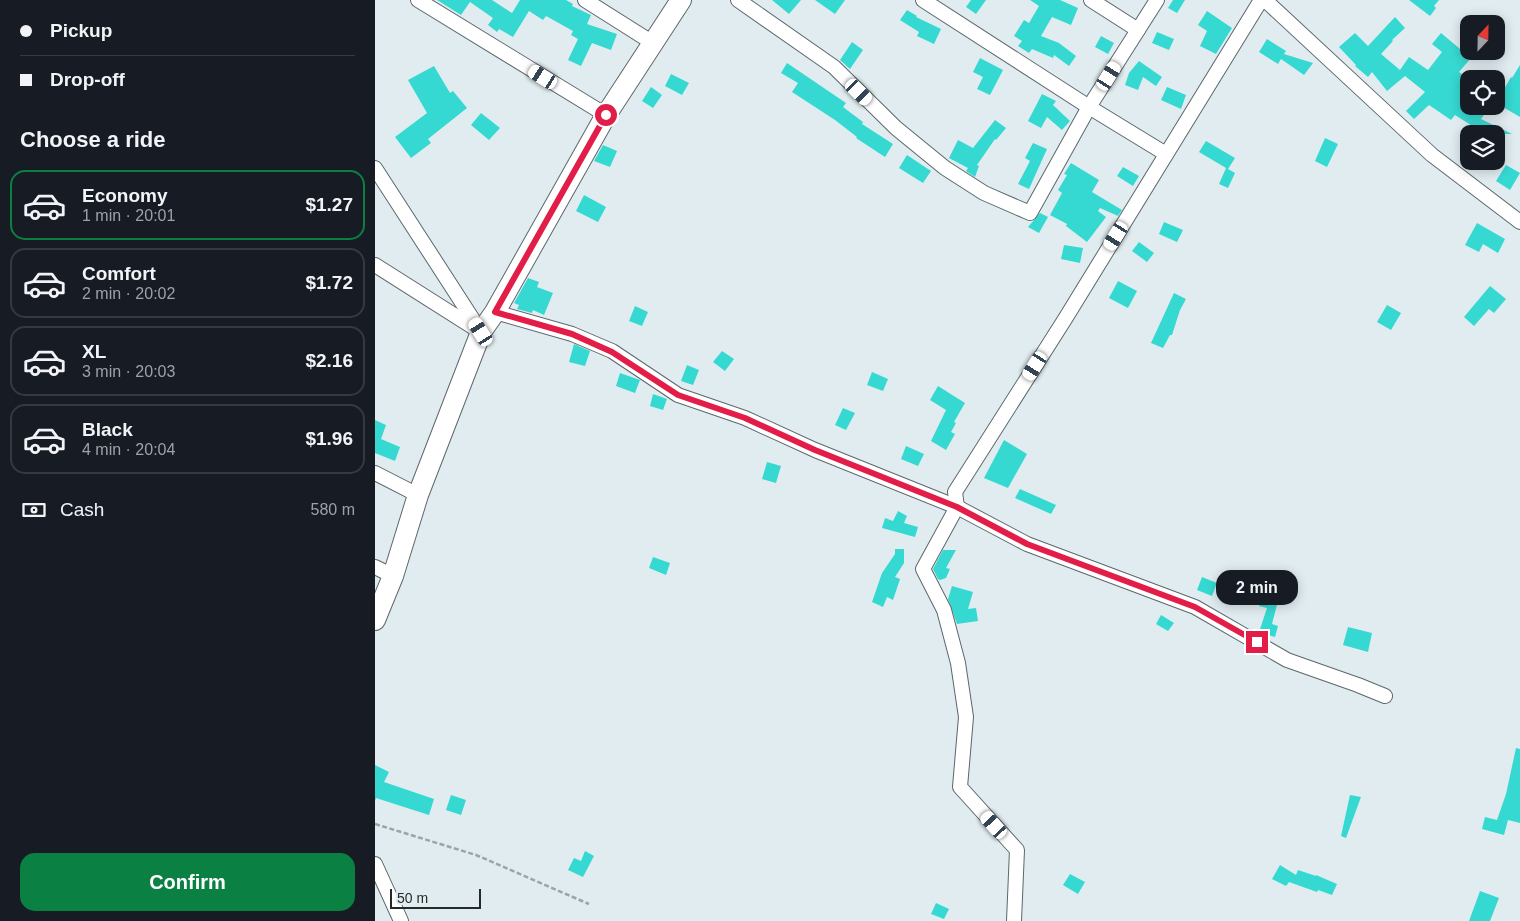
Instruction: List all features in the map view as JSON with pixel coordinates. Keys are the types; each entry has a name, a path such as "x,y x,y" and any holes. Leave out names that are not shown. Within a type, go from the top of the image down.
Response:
{"street":[{"path":"418,0 606,115"},
{"path":"585,0 653,43"},
{"path":"375,620 393,576 418,495 481,332 495,312 606,115 681,0"},
{"path":"738,0 834,67 896,128 945,168 984,193 1030,213 1089,107 1157,0"},
{"path":"923,0 1089,107 1166,154"},
{"path":"1091,0 1138,30"},
{"path":"1014,921 1017,850 959,787 966,717 958,663 944,610 923,569 957,507 955,492 1261,0"},
{"path":"1265,0 1432,155 1520,222"},
{"path":"375,168 481,332"},
{"path":"375,265 481,332"},
{"path":"495,312 580,338 612,352 678,395 745,418 815,450 957,507 1027,544 1195,607 1287,660 1385,696"},
{"path":"375,472 418,495"},
{"path":"375,567 393,576"},
{"path":"375,864 401,921"}],"path":[{"path":"375,824 476,855 589,904"}],"building":[{"path":"437,0 492,0 512,13 520,0 566,0 573,4 572,6 591,15 587,24 617,34 611,50 592,43 581,66 568,60 578,39 571,35 573,31 546,16 543,20 529,11 513,37 499,29 497,32 488,25 493,18 470,2 461,15"},
{"path":"772,0 801,0 789,14"},
{"path":"815,0 845,0 835,14"},
{"path":"971,0 986,0 976,14 966,7"},
{"path":"1030,0 1060,0 1078,8 1071,25 1052,17 1041,36 1059,43 1076,56 1069,66 1054,55 1053,58 1032,49 1029,53 1018,46 1022,41 1014,36 1024,20 1029,23 1039,6"},
{"path":"1173,0 1185,0 1177,13 1168,8"},
{"path":"1409,0 1439,0 1430,16"},
{"path":"907,10 916,17 941,29 934,44 917,36 919,32 900,20"},
{"path":"1207,11 1232,28 1216,54 1200,46 1207,31 1198,25"},
{"path":"1395,17 1405,28 1381,54 1400,70 1409,57 1428,70 1442,52 1432,44 1441,33 1460,49 1460,60 1469,60 1459,72 1460,115 1484,115 1481,119 1493,125 1471,125 1455,115 1451,120 1429,105 1414,119 1406,111 1425,92 1405,76 1387,91 1372,72 1368,77 1355,66 1339,47 1355,33 1368,46"},
{"path":"1157,32 1174,39 1169,50 1152,43"},
{"path":"1101,36 1114,43 1108,54 1095,47"},
{"path":"1267,39 1286,51 1284,54 1313,63 1304,75 1281,59 1278,64 1259,52"},
{"path":"852,42 863,50 850,69 840,60"},
{"path":"980,58 1003,70 990,95 977,89 983,77 973,72"},
{"path":"1139,61 1162,77 1156,86 1143,77 1138,90 1125,85 1129,73"},
{"path":"787,63 846,103 843,107 863,122 862,124 893,144 885,157 856,138 835,120 792,92 798,83 781,73"},
{"path":"1520,65 1520,117 1505,108 1505,87"},
{"path":"434,66 450,93 453,91 467,108 428,139 431,143 411,158 395,137 427,113 408,80"},
{"path":"671,74 689,83 682,95 665,86"},
{"path":"651,87 662,95 653,108 642,101"},
{"path":"1167,87 1186,95 1181,109 1161,100"},
{"path":"1042,94 1056,101 1053,105 1070,121 1062,130 1047,117 1041,128 1028,121"},
{"path":"481,113 500,128 489,140 471,125"},
{"path":"995,120 1006,128 995,139 977,165 979,166 975,177 966,171 968,168 949,158 958,140 973,148"},
{"path":"1325,138 1338,144 1327,167 1315,161"},
{"path":"1206,141 1235,158 1228,169 1235,173 1228,188 1219,184 1226,168 1199,152"},
{"path":"1033,143 1047,149 1029,189 1018,184 1030,161 1025,158"},
{"path":"603,145 617,151 610,167 594,161"},
{"path":"907,155 931,171 923,183 899,168"},
{"path":"1071,163 1099,180 1092,192 1122,210 1118,216 1100,208 1098,211 1106,217 1087,242 1066,226 1067,224 1050,215 1062,193 1058,190 1067,175 1064,174"},
{"path":"1506,165 1520,173 1510,190 1496,181 1503,170 1505,170"},
{"path":"1123,167 1139,176 1133,186 1117,176"},
{"path":"584,195 606,207 598,222 576,211"},
{"path":"1040,213 1048,217 1039,233 1028,227"},
{"path":"1164,222 1183,230 1177,242 1159,234"},
{"path":"1477,223 1505,239 1498,253 1483,244 1479,252 1465,245"},
{"path":"1139,242 1154,253 1147,262 1132,251"},
{"path":"1064,245 1083,248 1080,263 1061,259"},
{"path":"528,278 539,282 537,287 553,293 544,315 533,310 532,313 517,309 519,305 514,303"},
{"path":"1118,281 1137,291 1128,308 1109,298"},
{"path":"1490,286 1506,299 1494,313 1489,309 1474,326 1464,317"},
{"path":"1174,293 1186,299 1180,310 1172,335 1170,335 1163,348 1151,343"},
{"path":"1387,305 1401,313 1391,330 1377,322"},
{"path":"635,306 648,312 642,326 629,321"},
{"path":"574,344 590,351 585,366 569,362"},
{"path":"722,351 734,359 725,371 713,362"},
{"path":"687,365 699,370 693,385 681,381"},
{"path":"872,372 888,379 883,391 867,385"},
{"path":"620,373 640,380 635,393 616,386"},
{"path":"938,386 965,403 954,422 956,423 951,432 955,434 946,450 931,441 946,410 930,400"},
{"path":"653,394 667,399 663,410 650,406"},
{"path":"843,408 855,413 846,430 835,425"},
{"path":"375,420 386,425 381,439 400,447 395,461 375,453"},
{"path":"1004,440 1027,454 1008,488 984,478"},
{"path":"906,446 924,454 918,466 901,459"},
{"path":"767,462 781,466 776,483 762,479"},
{"path":"1020,489 1056,505 1051,514 1015,498"},
{"path":"898,511 907,516 904,523 918,527 915,537 882,528 885,518 893,521"},
{"path":"895,549 904,549 904,563 895,577 900,579 893,600 887,597 883,607 872,602 882,573 895,554"},
{"path":"943,550 956,550 946,568 950,569 946,578 940,580 933,569"},
{"path":"653,557 670,563 666,575 649,568"},
{"path":"1202,577 1217,583 1212,596 1197,590"},
{"path":"952,586 973,592 968,609 976,608 978,621 957,624 948,599"},
{"path":"1262,593 1279,597 1272,624 1278,626 1275,637 1259,632 1267,608 1259,606"},
{"path":"1161,615 1174,623 1168,631 1156,624"},
{"path":"1348,627 1372,633 1368,652 1343,645"},
{"path":"1516,748 1520,749 1520,823 1508,820 1504,835 1482,829 1485,817 1497,820 1506,794"},
{"path":"375,765 389,772 384,782 434,799 429,815 376,798 375,801"},
{"path":"451,795 466,800 461,815 446,810"},
{"path":"1350,795 1361,797 1346,838 1341,836"},
{"path":"585,851 594,856 583,877 568,870 574,858 581,861"},
{"path":"1280,865 1296,875 1298,870 1337,884 1332,895 1289,882 1286,886 1272,879"},
{"path":"1070,874 1085,882 1078,894 1063,885"},
{"path":"1480,891 1499,898 1490,921 1469,921"},
{"path":"936,903 949,909 944,919 931,914"}],"route":[{"path":"606,115 495,312 572,334 612,352 678,395 745,418 815,450 957,507 1027,544 1195,607 1257,642"}]}
